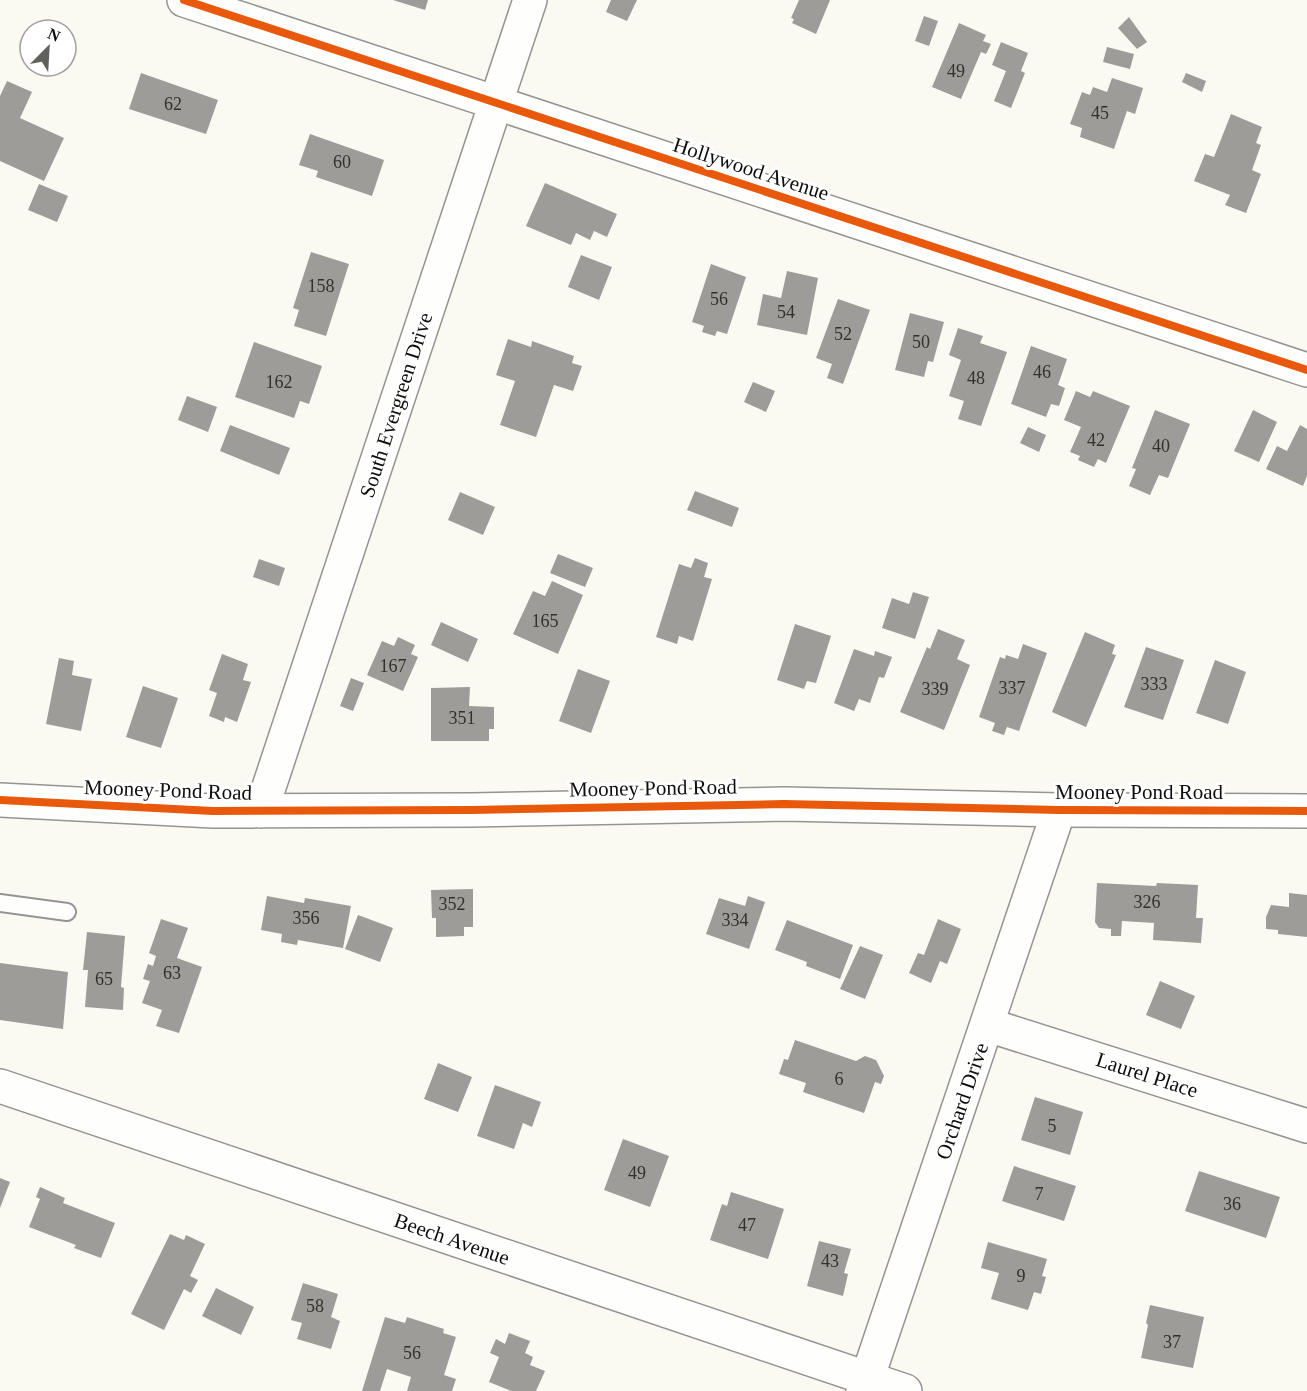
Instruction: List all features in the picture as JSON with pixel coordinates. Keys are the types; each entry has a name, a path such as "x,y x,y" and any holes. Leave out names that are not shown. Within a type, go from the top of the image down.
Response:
{"street":[{"name":"Hollywood Avenue","path":"184,0 1307,370"},
{"name":"South Evergreen Drive","path":"261,811 530,0"},
{"name":"Mooney Pond Road","path":"0,800 180,810 261,811 483,810 784,804 1059,810 1307,810"},
{"name":"Orchard Drive","path":"865,1385 1059,810"},
{"name":"Laurel Place","path":"988,1025 1307,1126"},
{"name":"Beech Avenue","path":"0,1086 865,1385 905,1391"}],"lane":[{"path":"0,903 67,912"}],"building":[{"path":"393,0 428,0 425,10"},
{"path":"611,0 637,0 627,21 606,12"},
{"path":"799,0 830,0 816,34 792,23 794,19 791,18"},
{"path":"924,16 938,21 929,46 915,41"},
{"path":"1129,17 1147,42 1137,49 1118,28"},
{"path":"959,23 986,35 983,41 991,44 986,54 981,52 961,99 932,87"},
{"path":"1001,42 1028,53 1021,71 1025,73 1011,108 994,101 1006,71 992,65"},
{"path":"1107,47 1134,54 1130,69 1103,62"},
{"path":"141,73 218,100 206,134 129,109"},
{"path":"1186,73 1206,81 1202,92 1182,82"},
{"path":"1112,78 1143,88 1135,114 1127,111 1114,149 1080,137 1082,128 1070,124 1082,92 1090,95 1093,87 1107,92"},
{"path":"7,81 32,92 20,118 64,138 44,181 0,161 0,96"},
{"path":"1231,114 1262,127 1256,143 1261,145 1252,170 1261,174 1246,213 1225,205 1230,195 1194,181 1205,154 1214,157"},
{"path":"310,134 384,160 372,196 316,177 318,171 299,165"},
{"path":"545,183 617,214 607,237 594,231 590,240 576,233 571,245 526,226"},
{"path":"39,184 68,196 57,222 28,210"},
{"path":"311,252 349,264 326,336 294,326 299,310 293,308"},
{"path":"581,255 612,267 599,300 568,287"},
{"path":"711,264 746,277 727,334 717,331 715,336 702,332 704,326 692,322"},
{"path":"787,271 818,278 807,335 757,325 763,294 781,298"},
{"path":"838,299 870,310 843,384 827,378 832,364 816,358"},
{"path":"910,313 944,322 933,362 928,361 924,377 895,370"},
{"path":"958,328 983,336 980,343 1007,352 981,426 958,419 964,401 949,396 961,360 949,355"},
{"path":"508,339 531,347 532,341 574,356 572,363 582,366 573,391 554,385 536,437 500,425 515,381 496,375"},
{"path":"254,342 322,366 309,404 300,401 294,418 235,397"},
{"path":"1031,346 1067,359 1058,385 1065,388 1059,406 1051,404 1046,417 1011,404"},
{"path":"753,382 775,391 766,412 744,402"},
{"path":"1076,391 1090,397 1093,391 1130,406 1106,463 1098,459 1094,467 1078,460 1080,456 1070,452 1081,427 1064,420"},
{"path":"187,396 217,407 208,432 178,420"},
{"path":"1155,410 1190,424 1168,478 1159,475 1150,495 1129,486 1136,469 1132,468"},
{"path":"1253,410 1277,422 1259,462 1234,451"},
{"path":"230,425 290,448 279,475 220,451"},
{"path":"1300,425 1307,429 1307,476 1303,486 1266,469 1277,446 1287,451"},
{"path":"1028,427 1046,435 1039,452 1020,443"},
{"path":"695,491 739,508 732,527 687,510"},
{"path":"460,492 495,507 483,535 448,520"},
{"path":"558,554 593,568 585,587 550,573"},
{"path":"695,558 708,563 704,577 712,579 693,641 679,636 677,644 656,637 679,564 691,568"},
{"path":"259,559 285,568 279,586 253,577"},
{"path":"552,581 583,595 558,654 513,634 533,591 545,596"},
{"path":"913,592 929,597 915,639 882,628 892,598 909,604"},
{"path":"441,622 478,639 468,662 431,645"},
{"path":"795,624 831,636 816,683 807,681 804,689 777,680"},
{"path":"938,629 965,640 957,659 970,665 944,730 900,712 927,647 930,649"},
{"path":"1085,632 1115,645 1112,654 1116,655 1086,727 1052,712"},
{"path":"398,637 415,645 411,654 418,657 403,691 367,675 382,641 394,646"},
{"path":"1023,644 1047,653 1019,731 1007,727 1004,735 992,731 995,723 979,717 1000,657 1005,659 1006,655 1018,659"},
{"path":"1146,647 1184,660 1163,720 1124,707"},
{"path":"854,649 874,656 875,651 892,657 884,678 879,677 870,703 859,699 854,711 834,703"},
{"path":"222,654 248,664 243,680 251,682 237,722 225,717 224,722 209,716 217,693 209,690"},
{"path":"59,658 74,661 72,675 92,679 81,731 46,724"},
{"path":"1215,660 1246,672 1228,724 1196,713"},
{"path":"578,669 610,681 591,733 559,721"},
{"path":"351,678 364,683 353,711 340,706"},
{"path":"143,686 178,698 161,748 126,737"},
{"path":"470,687 469,706 494,707 494,729 489,729 489,741 431,741 431,688"},
{"path":"1097,883 1156,886 1157,883 1198,885 1196,918 1203,918 1201,943 1153,940 1154,923 1122,921 1121,936 1111,936 1111,929 1099,928 1095,922"},
{"path":"473,889 473,927 464,927 464,936 436,937 436,918 432,918 431,890"},
{"path":"1289,893 1307,895 1307,937 1278,934 1278,930 1266,929 1266,917 1271,905 1289,907"},
{"path":"267,896 304,903 305,898 351,906 343,948 298,940 297,945 281,942 282,934 261,930"},
{"path":"748,896 765,902 749,949 706,934 719,898 745,906"},
{"path":"358,915 393,928 380,962 345,949"},
{"path":"161,919 188,928 177,958 202,967 179,1033 156,1026 162,1010 142,1003 150,981 143,979 148,964 153,966 156,956 149,953"},
{"path":"938,919 961,929 947,964 940,961 931,983 909,973 918,953 924,955"},
{"path":"787,920 853,945 840,979 806,966 807,962 775,950"},
{"path":"87,932 125,936 121,987 124,988 123,1010 85,1007 88,970 83,970"},
{"path":"860,946 883,955 865,999 840,989"},
{"path":"0,963 68,972 63,1029 0,1020"},
{"path":"1160,981 1195,996 1181,1029 1146,1015"},
{"path":"795,1040 856,1061 865,1056 876,1060 884,1076 881,1084 875,1082 864,1113 803,1092 806,1083 779,1074 784,1059 788,1060"},
{"path":"438,1063 472,1077 458,1112 424,1099"},
{"path":"495,1085 541,1102 532,1127 523,1123 514,1149 477,1136"},
{"path":"1035,1097 1083,1112 1070,1155 1021,1140"},
{"path":"623,1139 669,1156 650,1207 604,1190"},
{"path":"1014,1166 1076,1186 1064,1221 1002,1201"},
{"path":"1199,1171 1280,1197 1266,1238 1185,1211"},
{"path":"0,1178 10,1182 0,1208"},
{"path":"40,1187 65,1198 63,1203 115,1223 101,1258 74,1248 76,1245 29,1227 40,1199 36,1197"},
{"path":"731,1192 784,1209 768,1259 710,1240 722,1204 727,1206"},
{"path":"170,1234 184,1240 186,1235 205,1244 190,1276 198,1280 191,1293 184,1289 164,1330 131,1314"},
{"path":"819,1241 851,1249 844,1273 848,1274 843,1296 807,1286"},
{"path":"988,1242 1047,1259 1042,1276 1046,1277 1041,1294 1034,1292 1028,1310 991,1299 999,1273 981,1268"},
{"path":"303,1283 338,1294 331,1317 340,1321 331,1349 297,1339 302,1323 291,1320"},
{"path":"216,1288 254,1307 241,1335 202,1316"},
{"path":"1150,1305 1204,1317 1193,1368 1141,1358"},
{"path":"385,1317 405,1323 407,1317 444,1329 443,1333 456,1337 444,1375 456,1379 452,1391 407,1391 411,1377 387,1369 380,1391 362,1391"},
{"path":"509,1333 530,1341 525,1353 533,1357 530,1365 545,1371 536,1391 511,1391 489,1382 499,1357 490,1353 496,1339 505,1344"}],"cycle path":[{"path":"184,0 1307,370"},
{"path":"0,800 213,811 471,810 784,804 1059,810 1307,811"}]}
